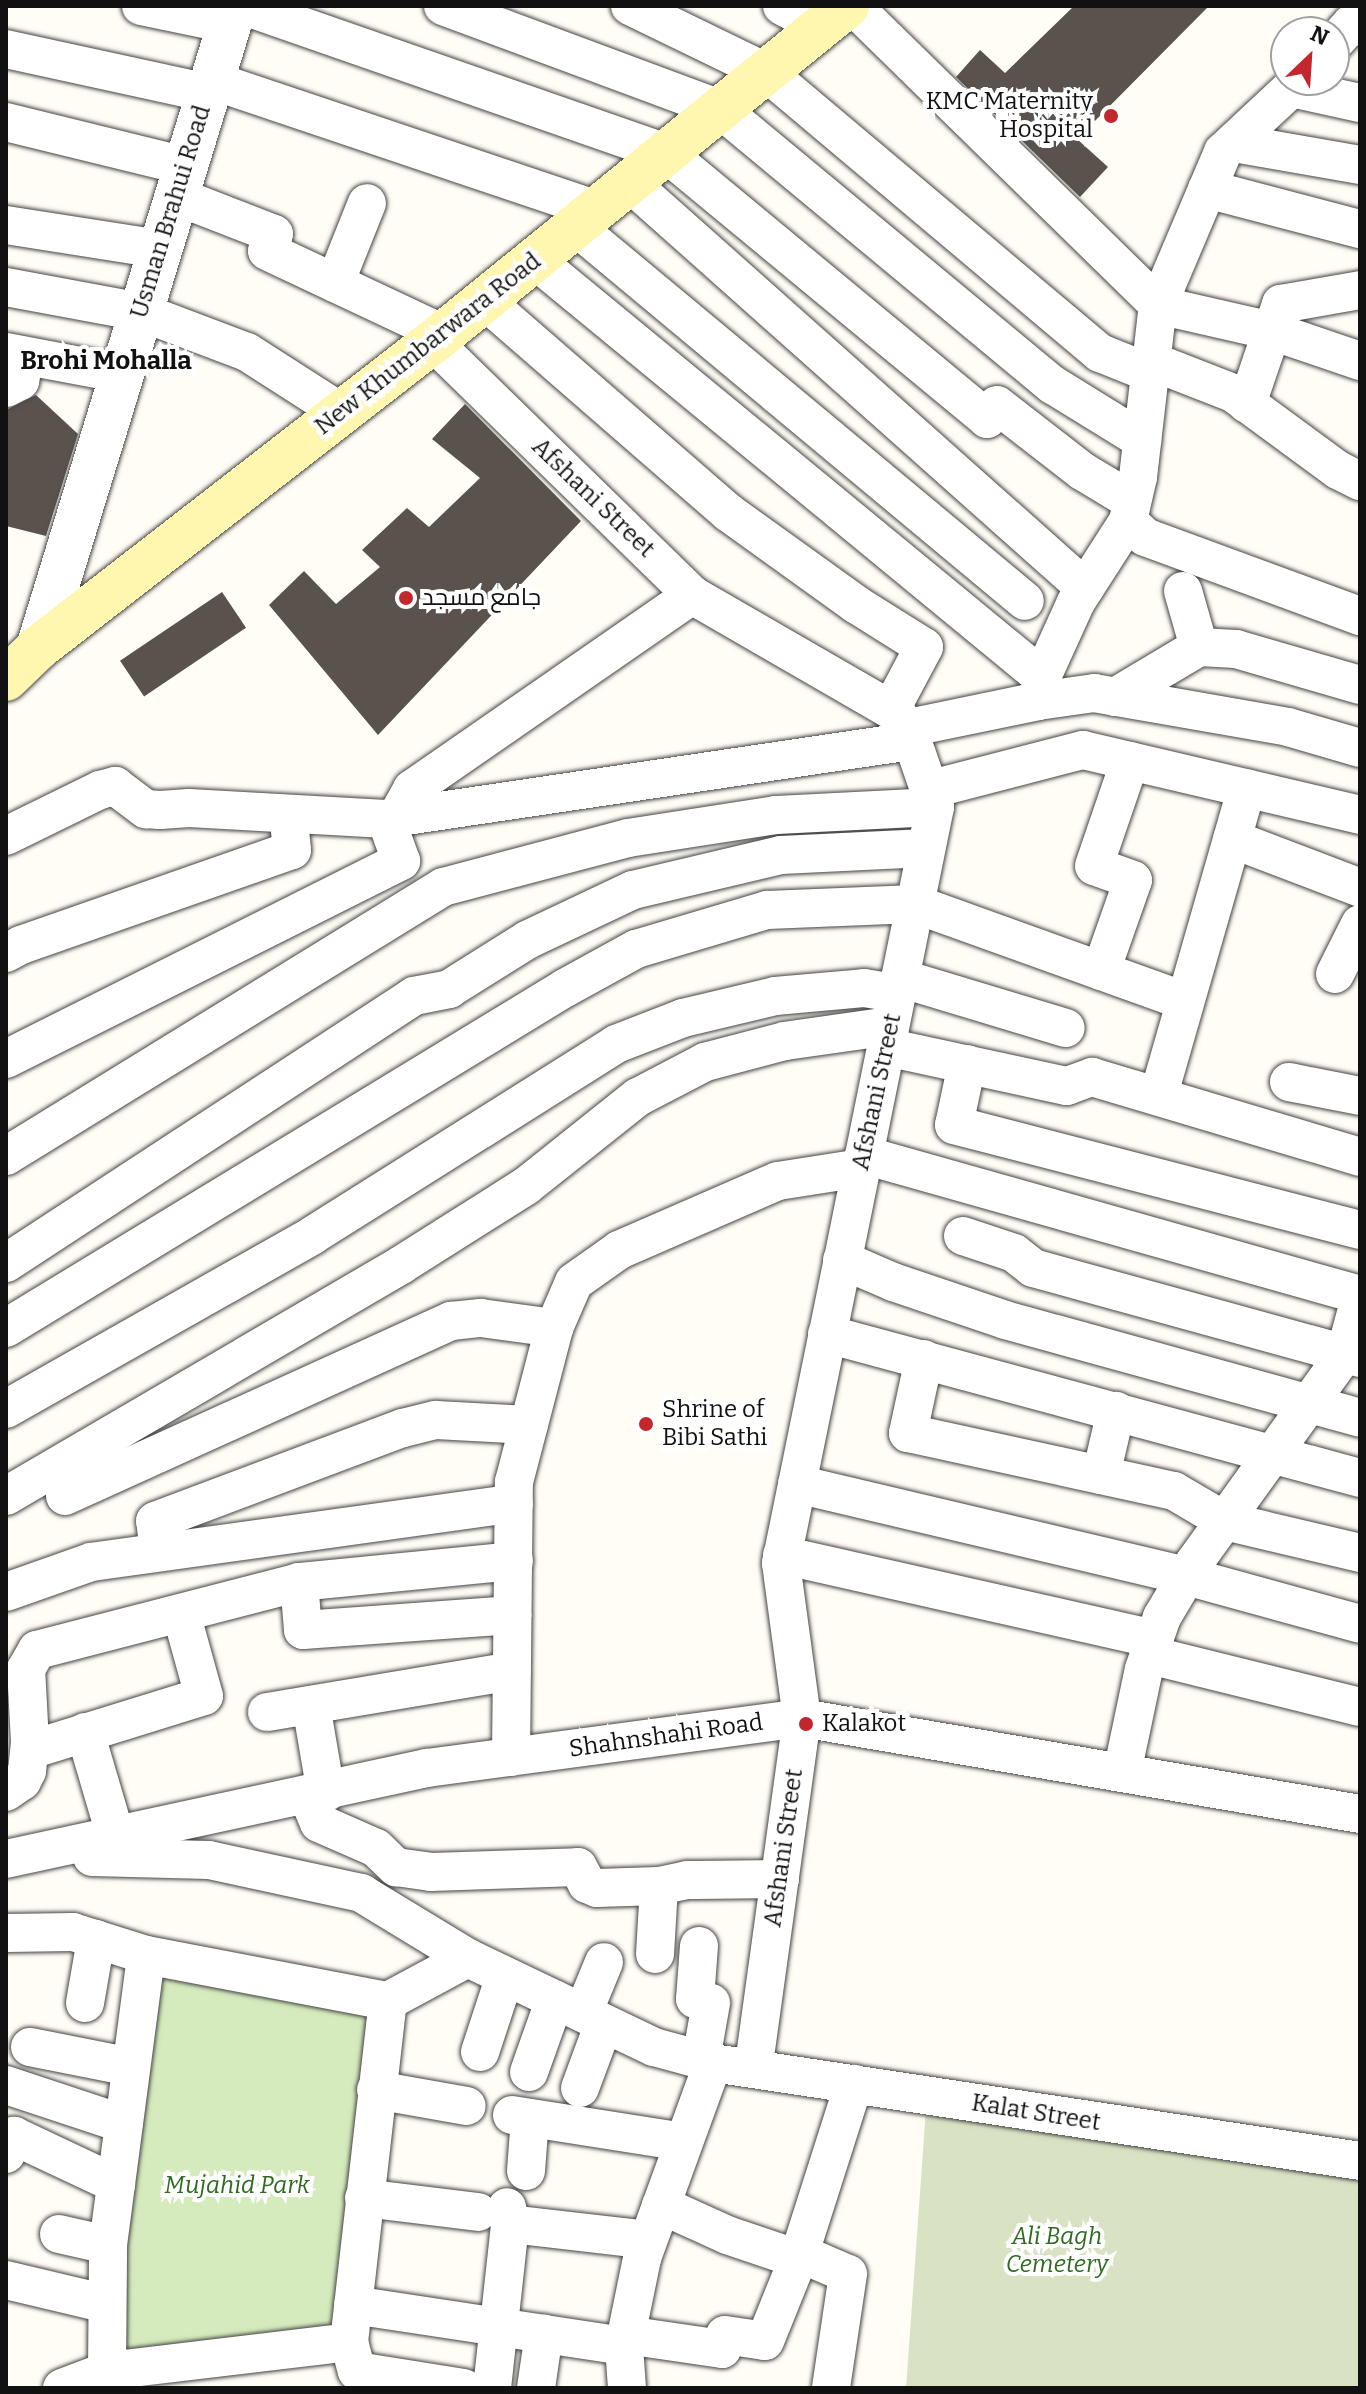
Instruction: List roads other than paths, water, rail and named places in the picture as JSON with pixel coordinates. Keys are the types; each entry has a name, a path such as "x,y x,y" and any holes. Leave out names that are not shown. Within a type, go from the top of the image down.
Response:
{"main road":[{"name":"New Khumbarwara Road","path":"6,679 38,648 485,301 841,13"}],"street":[{"path":"141,6 236,12 666,153 987,419 997,405 1082,471 1130,511 1145,537 1360,616"},
{"path":"443,6 720,109 1053,385 1142,440"},
{"path":"630,6 766,72 1100,353 1233,393 1338,470 1360,481"},
{"path":"782,6 841,13 1158,305 1272,331 1360,361"},
{"name":"Usman Brahui Road","path":"38,648 209,87 236,12"},
{"path":"6,49 209,87 601,207 969,485 1085,588"},
{"path":"1040,689 1085,588 1130,511 1158,305 1223,152 1283,96"},
{"path":"1336,96 1360,103"},
{"path":"6,122 180,181"},
{"path":"1234,143 1360,165"},
{"name":"Afshani Street","path":"180,181 274,234 267,251 438,338 692,595 903,726"},
{"path":"1207,189 1360,229"},
{"path":"335,283 367,203"},
{"path":"601,207 937,528 1025,601"},
{"path":"6,225 160,249"},
{"path":"535,260 1040,689"},
{"path":"6,287 141,312 247,352 342,413"},
{"path":"1247,404 1281,304 1360,290"},
{"path":"485,301 729,513 857,605 924,647 903,726 932,798"},
{"path":"6,388 20,381 16,354 122,374"},
{"path":"937,528 969,485"},
{"path":"1183,591 1199,647"},
{"path":"6,1059 401,861 391,818 412,789 692,595"},
{"path":"1115,697 1199,647 1236,649 1360,685"},
{"path":"6,836 100,790 115,786 146,809 391,818 903,726 1040,689 1094,693 1288,727 1360,748"},
{"path":"6,1156 443,887 628,838 776,815 932,798 1083,750 1360,815"},
{"path":"1101,971 1133,880 1094,866 1130,761"},
{"path":"1159,1094 1247,788"},
{"name":"Afshani Street","path":"753,2069 802,1718 782,1555 915,904 932,798"},
{"path":"6,953 21,945 292,850 288,814"},
{"path":"1232,839 1360,888"},
{"path":"6,1263 414,996 449,989 527,940 633,890 781,855 926,848"},
{"path":"6,1328 565,988 636,949 767,910 915,904 1185,1001"},
{"path":"1335,974 1360,924"},
{"path":"6,1409 313,1235 616,1044 683,1018 775,996 864,988 967,1064 1067,1086 1092,1077 1159,1094 1360,1157"},
{"path":"6,1496 401,1265 526,1186 638,1097 705,1062 893,1011 1066,1028"},
{"path":"967,1064 954,1125 1360,1230"},
{"path":"1289,1082 1360,1096"},
{"path":"511,1757 514,1482 554,1328 574,1282 619,1250 778,1181 862,1161 1360,1296 1353,1356 1310,1404 1186,1576 1162,1617 1122,1773"},
{"path":"963,1236 1014,1253 1033,1268 1353,1356"},
{"path":"842,1260 893,1282 1005,1320 1360,1418"},
{"path":"65,1496 451,1321 481,1318 554,1328"},
{"path":"827,1334 1360,1478"},
{"path":"924,1359 908,1433 1174,1491 1225,1521 1360,1553"},
{"path":"1101,1475 1116,1411"},
{"path":"159,1552 155,1521 403,1428 436,1420 529,1425"},
{"path":"797,1484 1186,1576 1360,1624"},
{"path":"6,1592 91,1562 514,1503"},
{"path":"782,1555 1152,1647 1360,1707"},
{"path":"6,1792 22,1781 30,1750 26,1669 37,1650 299,1582 514,1561"},
{"path":"299,1582 303,1630 512,1615"},
{"path":"30,1750 204,1696 181,1613"},
{"path":"267,1712 512,1671"},
{"path":"311,1705 319,1823 376,1848 396,1867 431,1872 578,1867 587,1884 597,1888 659,1886 687,1880 780,1879"},
{"name":"Shahnshahi Road","path":"16,1857 317,1795 427,1768 802,1718 1360,1814"},
{"path":"85,1732 116,1837"},
{"name":"Kalat Street","path":"16,1857 209,1860 361,1893 468,1958 505,1976 654,2047 707,2061 1360,2161"},
{"path":"655,1954 659,1886"},
{"path":"6,1933 73,1932 146,1955 388,2001 468,1958"},
{"path":"85,2003 96,1939"},
{"path":"627,2388 625,2340 654,2223 684,2142 707,2061 711,2003 695,1999 699,1946"},
{"path":"107,2371 108,2245 146,1955"},
{"path":"529,2072 581,2011 604,1962"},
{"path":"480,2052 505,1976"},
{"path":"388,2001 351,2323 357,2371 392,2382 464,2388"},
{"path":"580,2088 581,2011"},
{"path":"30,2047 131,2067"},
{"path":"62,2388 107,2371 217,2373 351,2323 497,2327 722,2349 725,2335 765,2341 799,2256 854,2084"},
{"path":"6,2085 124,2124"},
{"path":"376,2090 467,2106"},
{"path":"526,2171 521,2117 684,2142"},
{"path":"6,2154 14,2136 116,2184"},
{"path":"364,2198 498,2214 654,2223 727,2235 848,2274 831,2388"},
{"path":"492,2388 497,2327 498,2214"},
{"path":"59,2234 108,2245"},
{"path":"6,2280 107,2304"},
{"path":"536,2388 544,2334"}],"place":[{"name":"KMC Maternity Hospital","path":"1111,116"},
{"name":"جامع مسجد","path":"406,598"},
{"name":"Shrine of Bibi Sathi","path":"646,1424"},
{"name":"Kalakot","path":"806,1724"}],"district":[{"name":"Brohi Mohalla","path":"106,361"}],"park label":[{"name":"Mujahid Park","path":"237,2186"},
{"name":"Ali Bagh Cemetery","path":"1057,2251"}]}
